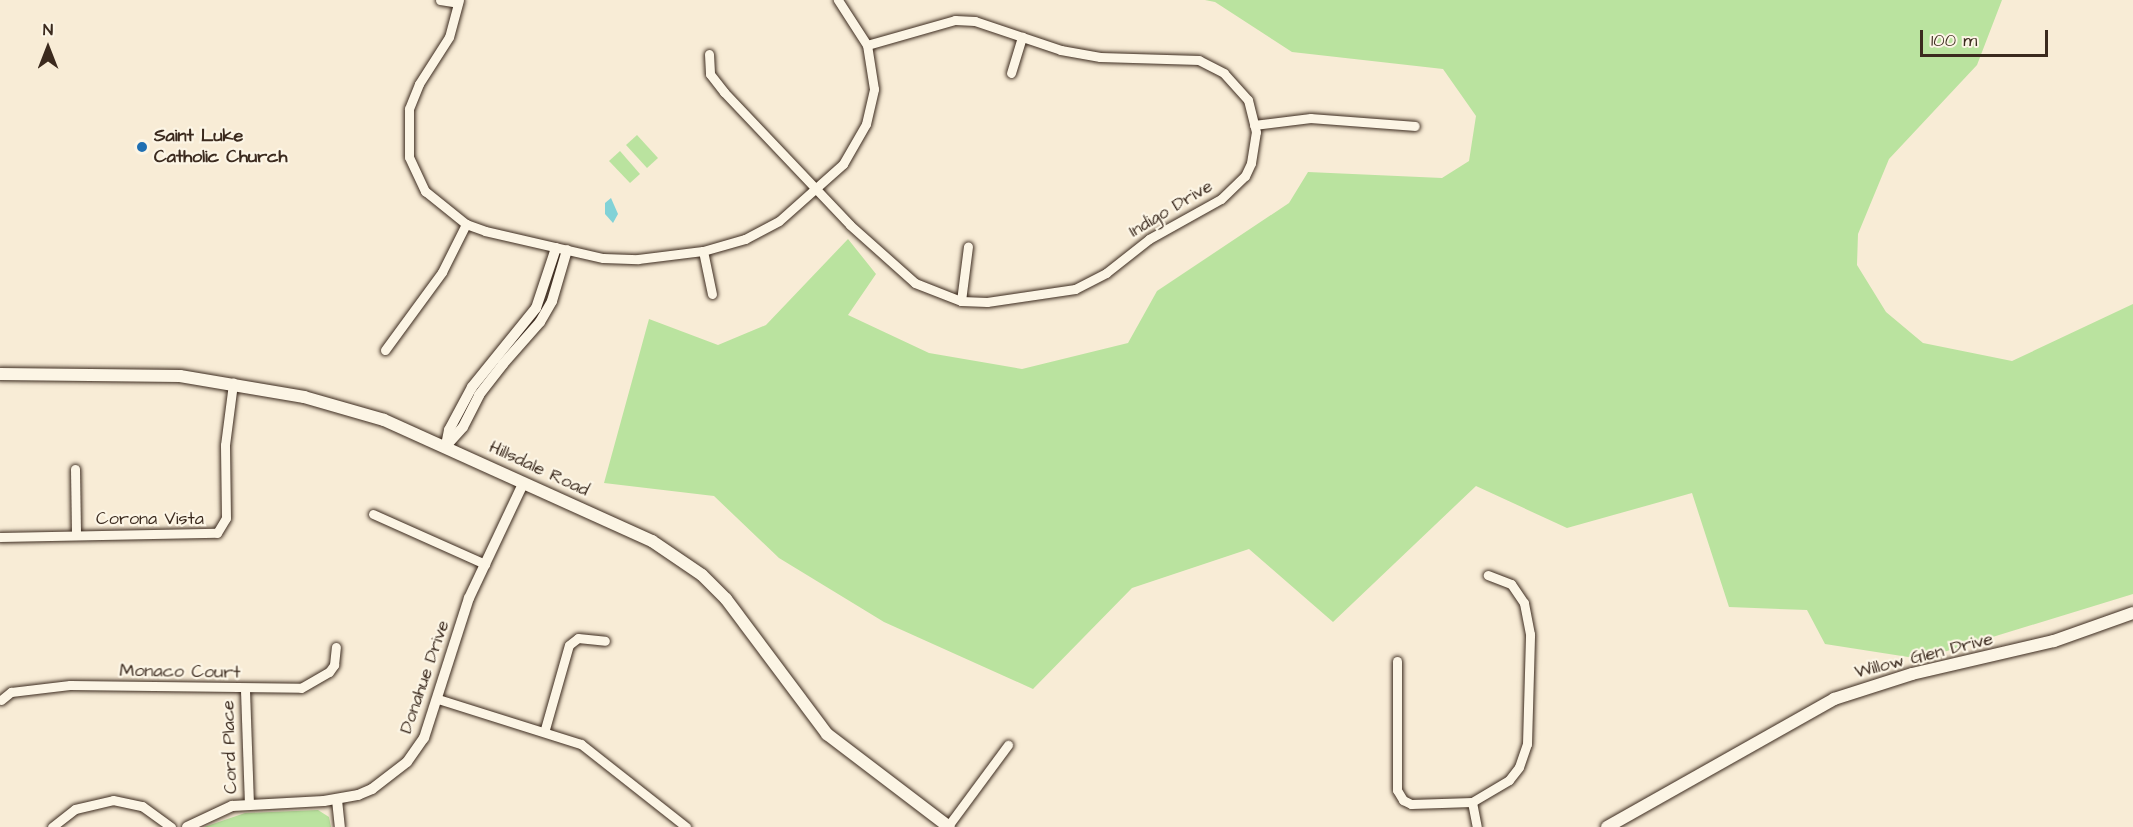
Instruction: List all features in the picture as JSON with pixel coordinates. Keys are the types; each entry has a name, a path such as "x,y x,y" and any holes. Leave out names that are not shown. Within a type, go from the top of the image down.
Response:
{"main road":[{"name":"Hillsdale Road","path":"0,374 170,376 233,383 384,420 446,446 652,541 702,575 735,609 819,725 948,827"},
{"name":"Willow Glen Drive","path":"1607,827 1834,699 1912,674 2054,641 2133,613"}],"street":[{"path":"440,0 459,2 449,37 411,100 407,139 412,165 425,191 466,224 562,249 638,259 703,251 745,239 779,221 813,188 843,164 870,115 874,80 867,45 838,0"},
{"name":"Indigo Drive","path":"709,54 710,74 813,188 915,283 961,301 987,303 1056,294 1106,273 1149,238 1230,193 1251,163 1254,125 1243,92 1224,73 1208,64 1181,58 1100,57 1061,50 975,21 955,20 867,45"},
{"path":"1011,73 1022,37"},
{"path":"1254,125 1311,118 1415,126"},
{"path":"385,350 437,280 466,224"},
{"path":"961,301 968,246"},
{"path":"446,446 449,430 472,387 536,308 562,249"},
{"path":"703,251 712,294"},
{"name":"Corona Vista","path":"0,537 213,535 221,530 226,518 225,445 233,383"},
{"path":"75,469 76,536"},
{"name":"Donahue Drive","path":"187,827 214,812 249,803 337,800 372,789 407,762 424,738 469,598 523,483"},
{"path":"373,514 485,564"},
{"path":"1397,661 1397,790 1411,804 1472,802 1502,786 1515,774 1523,760 1529,731 1530,634 1526,609 1511,584 1488,575"},
{"path":"545,729 569,645 578,638 605,641"},
{"name":"Monaco Court","path":"1,700 11,692 70,685 245,690 301,688 316,682 334,665 336,647"},
{"name":"Cord Place","path":"245,690 249,803"},
{"path":"438,699 545,729 581,744 685,826"},
{"path":"948,827 1008,745"},
{"path":"52,827 75,809 113,800 142,806 171,827"},
{"path":"337,800 340,827"},
{"path":"1472,802 1478,827"}],"green space":[{"path":"1205,0 2002,0 1977,65 1889,159 1858,234 1857,265 1886,312 1923,343 2012,361 2133,304 2133,594 1921,659 1825,644 1807,610 1729,607 1692,493 1567,528 1476,486 1333,622 1249,549 1132,588 1033,689 884,622 779,558 714,496 604,483 649,319 718,345 766,325 848,239 876,274 848,315 929,353 1022,369 1128,343 1157,291 1289,203 1308,172 1442,178 1469,161 1476,116 1443,69 1292,52 1215,2"},
{"path":"637,135 658,158 647,168 626,145"},
{"path":"620,151 640,174 630,183 609,161"},
{"path":"318,810 329,817 331,827 204,827 245,813"}],"water":[{"path":"611,198 618,214 613,223 605,214 605,203"}],"place":[{"name":"Saint Luke Catholic Church","path":"142,147"}]}
